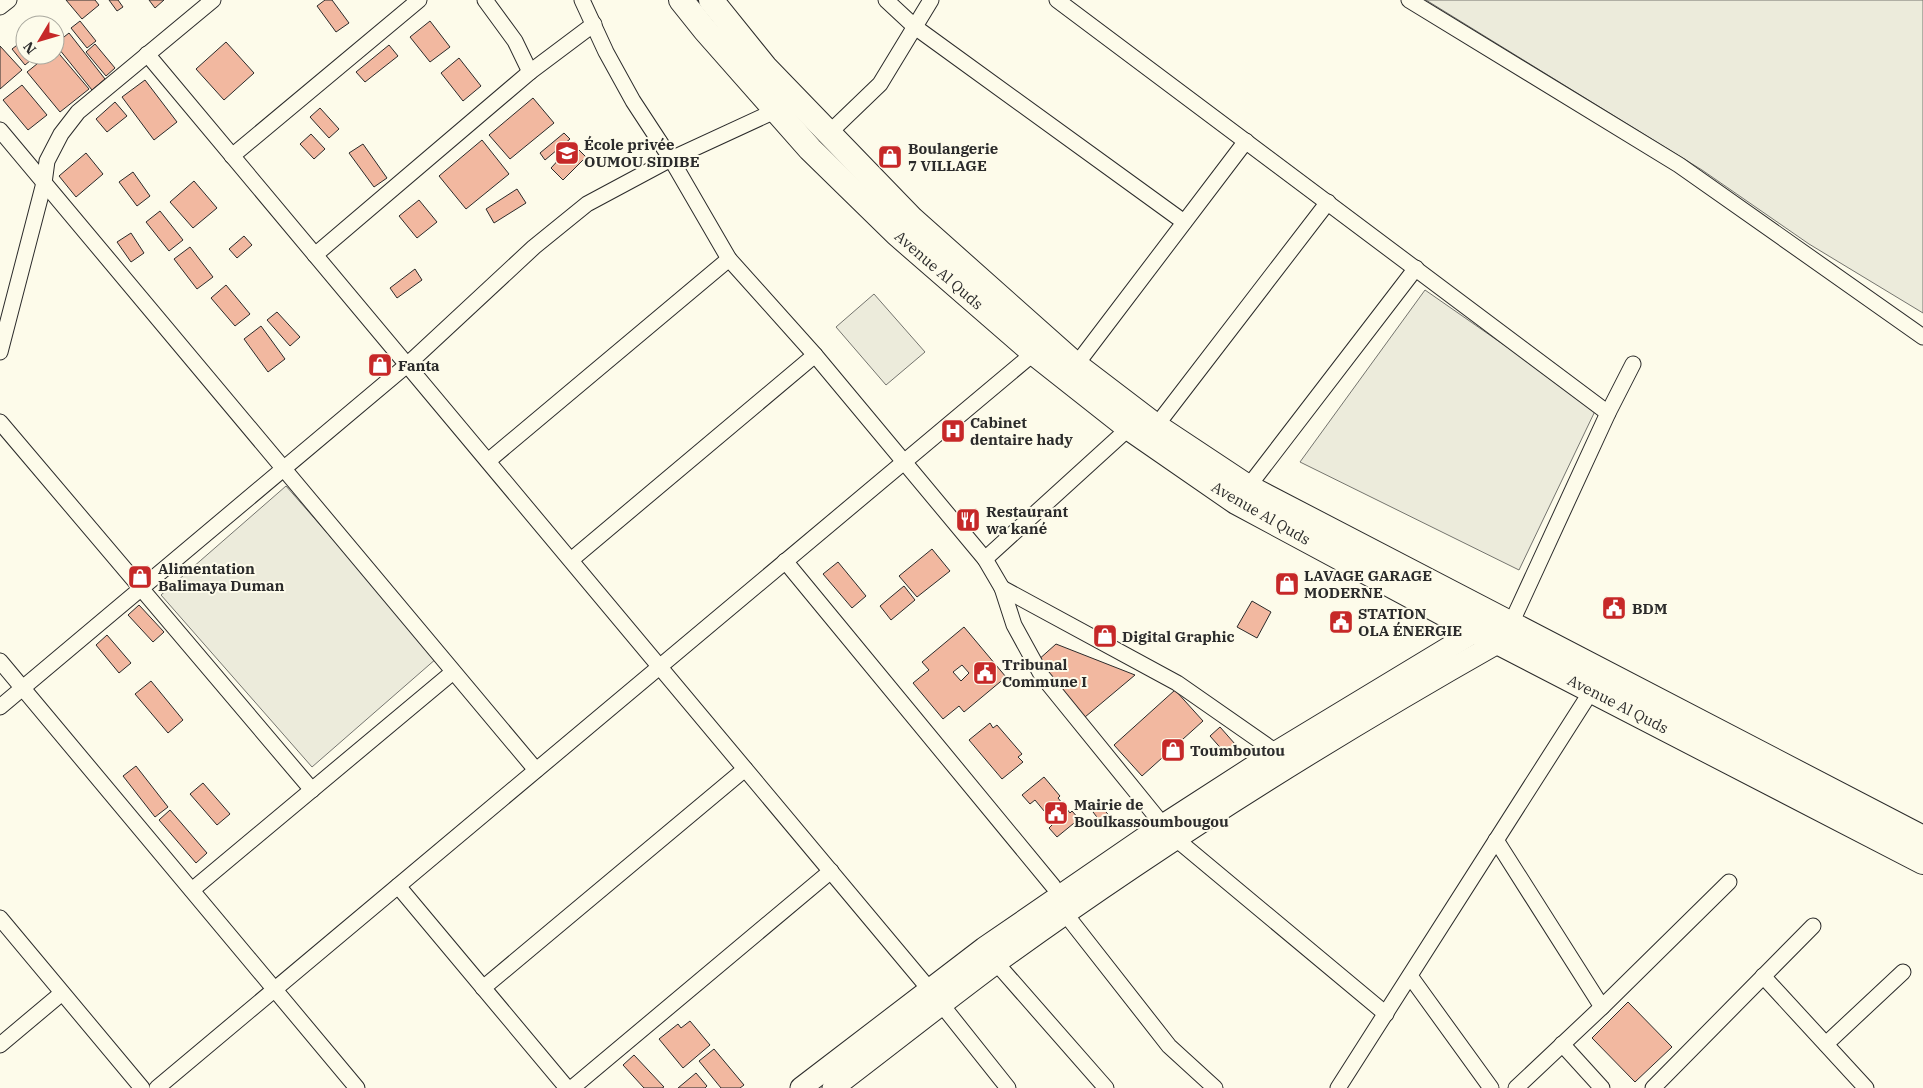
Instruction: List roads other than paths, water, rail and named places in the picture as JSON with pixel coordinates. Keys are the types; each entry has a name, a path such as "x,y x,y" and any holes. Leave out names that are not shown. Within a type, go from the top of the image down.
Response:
{"main road":[{"name":"Avenue Al Quds","path":"682,0 775,111 810,149 897,234 1034,353 1129,428 1236,502 1476,630 1507,625 1592,690 1923,862"},
{"name":"Avenue Al Quds","path":"711,0 765,67 912,219 1076,365 1156,426 1248,487 1507,625 1923,838"},
{"path":"801,1088 936,997 1058,900 1170,832 1388,705 1507,625"},
{"path":"1170,832 1276,752 1476,630"},
{"path":"841,1086 936,997"}],"street":[{"path":"0,8 9,0"},
{"path":"0,352 44,183 47,161 61,134 78,112 213,0"},
{"path":"232,156 419,0"},
{"path":"485,0 515,41 530,72"},
{"path":"582,0 606,52 633,102 671,159 729,259 815,355 985,559 1002,588 1014,625 1042,676 1170,832 1386,1014"},
{"path":"886,0 915,27 1184,222"},
{"path":"828,134 880,84 931,0"},
{"path":"1057,0 1608,413"},
{"path":"1409,0 1679,165 1923,337"},
{"path":"315,255 530,72 594,24"},
{"path":"146,54 831,871 936,997 1008,1088"},
{"path":"0,707 407,365 534,247 587,204 671,159 775,111"},
{"path":"0,130 536,770"},
{"path":"1076,365 1246,141"},
{"path":"1156,426 1328,202"},
{"path":"488,461 729,259"},
{"path":"1248,487 1416,268"},
{"path":"157,1088 1034,353"},
{"path":"570,560 815,355"},
{"path":"1507,625 1632,364"},
{"path":"0,422 312,790"},
{"path":"985,559 1129,428"},
{"path":"785,561 1058,900 1169,1046 1215,1088"},
{"path":"1002,588 1177,683 1276,752"},
{"path":"0,661 357,1088"},
{"path":"192,890 453,672"},
{"path":"1338,1088 1592,690"},
{"path":"484,988 745,769"},
{"path":"1496,840 1602,1007"},
{"path":"572,1088 831,871"},
{"path":"1516,1088 1602,1007 1729,882"},
{"path":"398,886 567,1088"},
{"path":"0,918 142,1088"},
{"path":"1653,1088 1813,926"},
{"path":"990,955 1106,1088"},
{"path":"1826,1044 1903,972"},
{"path":"1410,976 1491,1088"},
{"path":"1763,976 1866,1088"},
{"path":"0,1045 62,993"},
{"path":"1562,1044 1602,1088"}],"place":[{"name":"École privée OUMOU SIDIBE","path":"567,153"},
{"name":"Boulangerie 7 VILLAGE","path":"890,157"},
{"name":"Fanta","path":"380,365"},
{"name":"Cabinet dentaire hady","path":"953,431"},
{"name":"Restaurant wa kané","path":"968,520"},
{"name":"Alimentation Balimaya Duman","path":"140,577"},
{"name":"LAVAGE GARAGE MODERNE","path":"1287,584"},
{"name":"BDM","path":"1614,608"},
{"name":"STATION OLA ÉNERGIE","path":"1341,622"},
{"name":"Digital Graphic","path":"1105,636"},
{"name":"Tribunal Commune I","path":"985,673"},
{"name":"Toumboutou","path":"1173,750"},
{"name":"Mairie de Boulkassoumbougou","path":"1056,813"}]}
